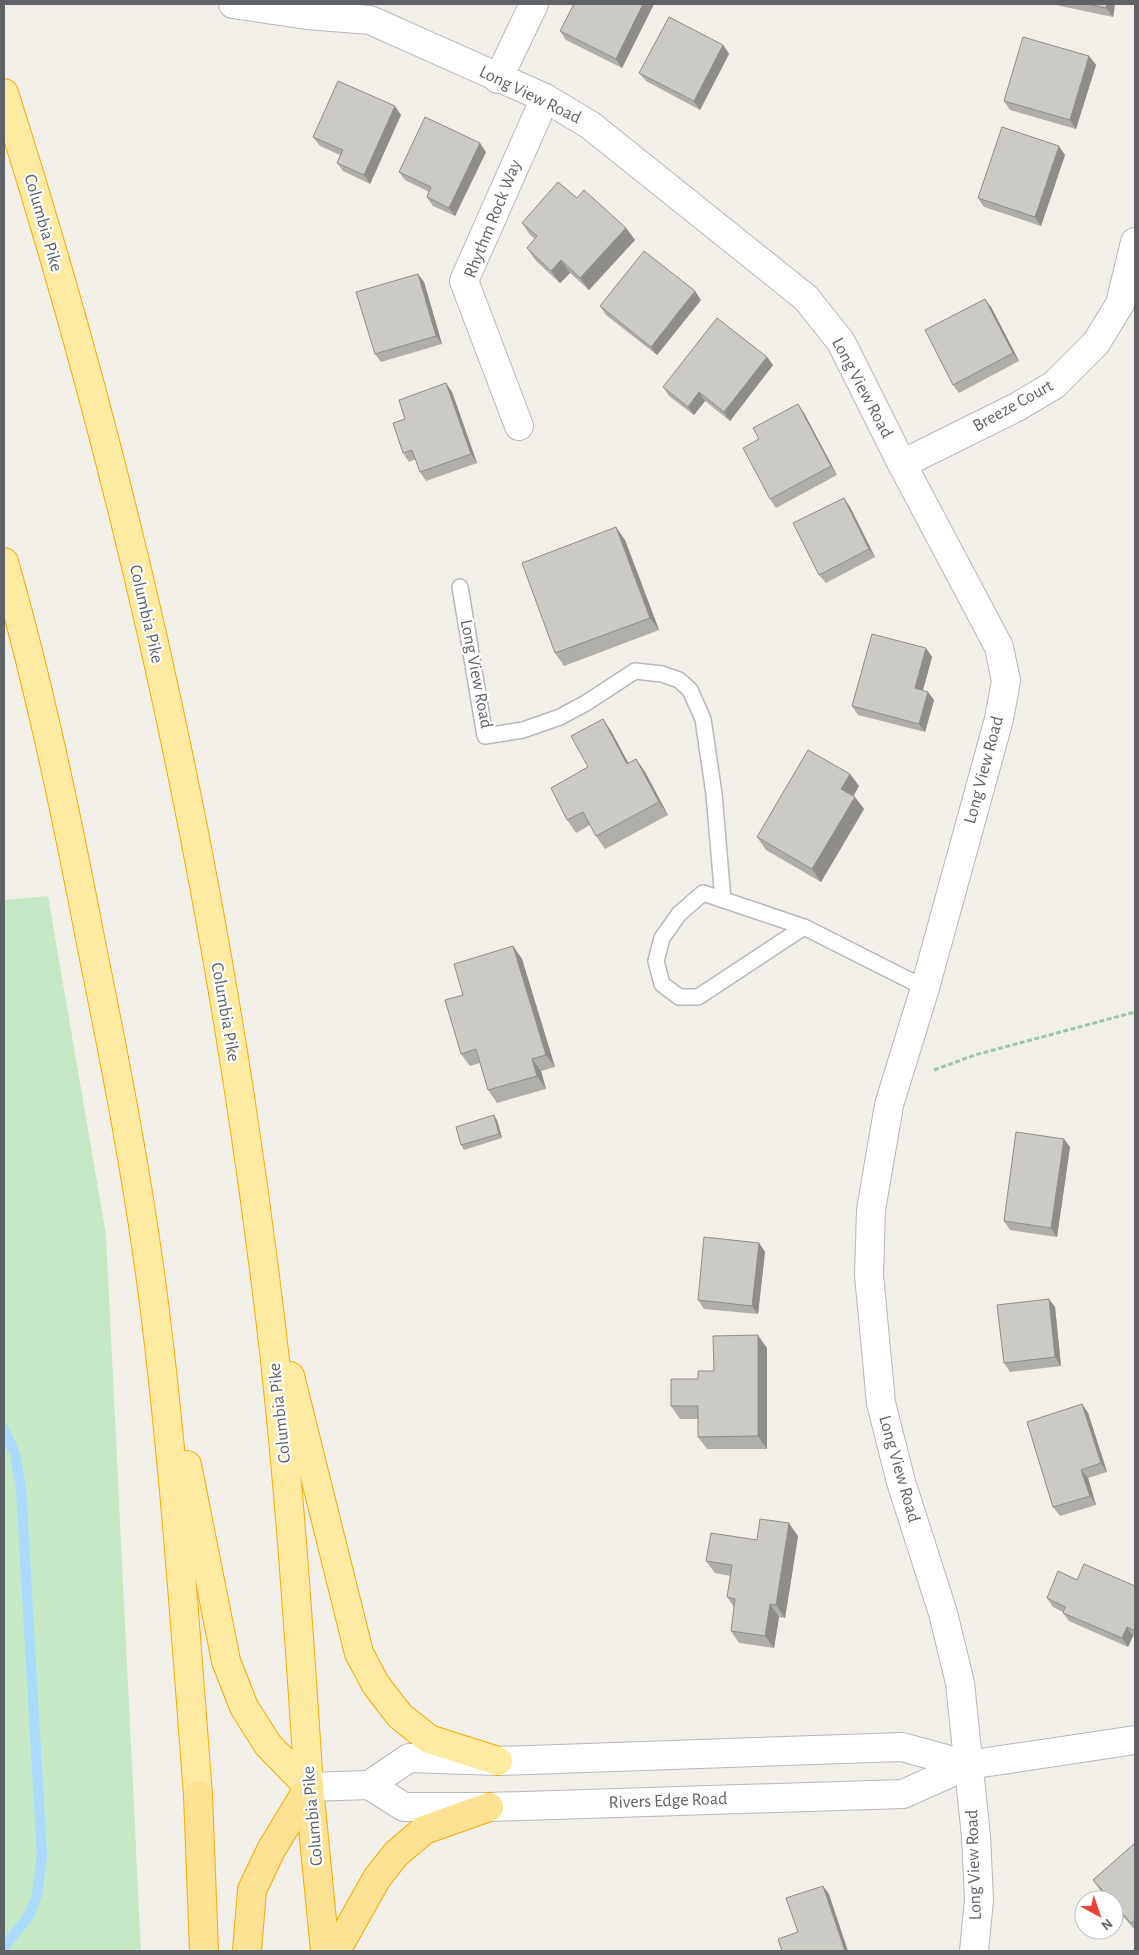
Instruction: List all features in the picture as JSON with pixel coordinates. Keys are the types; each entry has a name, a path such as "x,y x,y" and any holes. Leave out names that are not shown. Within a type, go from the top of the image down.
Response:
{"highway":[{"name":"Columbia Pike","path":"4,93 31,177 92,396 142,591 194,829 234,1062 266,1278 292,1530 309,1787 325,1951"},
{"path":"4,562 20,620 75,858 119,1084 151,1287 226,1661 244,1707 268,1745 309,1787 271,1850 252,1890 247,1951"},
{"path":"266,1278 359,1653 376,1685 400,1716 414,1728 429,1739 498,1762"},
{"path":"151,1287 179,1540 198,1795 204,1951"},
{"path":"336,1951 377,1878 396,1854 424,1830 489,1807"}],"street":[{"name":"Long View Road","path":"232,4 307,15 370,20 544,98 590,124 806,298 841,342 902,464 999,646 1006,681 999,719 925,988 889,1105 871,1210 869,1275 881,1403 901,1482 943,1613 960,1683 976,1836 979,1900 974,1951"},
{"path":"498,79 534,4"},
{"name":"Rhythm Rock Way","path":"519,426 464,281 544,98"},
{"name":"Breeze Court","path":"902,464 1017,407 1054,385 1096,343 1120,304 1135,242"},
{"name":"Rivers Edge Road","path":"968,1765 902,1747 498,1762 409,1758 369,1785 404,1808 903,1794 968,1765 1135,1740"},
{"path":"309,1787 369,1785"}],"lane":[{"name":"Long View Road","path":"460,587 485,736 523,730 560,717 586,703 635,671 662,674 679,680 690,690 703,719 714,794 723,900"},
{"path":"804,927 698,997 679,997 662,984 656,961 662,938 679,914 703,894 804,927 925,988"}],"path":[{"path":"930,1073 937,1068 975,1055 1135,1012"}],"green space":[{"path":"48,896 106,1235 141,1951 4,1951 4,900"}],"building":[{"path":"574,4 643,4 616,59 560,31"},
{"path":"1086,4 1107,4 1106,8"},
{"path":"669,17 723,45 694,101 639,73"},
{"path":"1023,37 1089,56 1070,120 1004,101"},
{"path":"338,81 395,106 364,175 337,163 343,150 313,137"},
{"path":"425,117 480,143 449,208 427,197 431,187 399,172"},
{"path":"1002,127 1059,146 1035,217 978,198"},
{"path":"558,182 577,198 584,190 626,228 580,278 561,260 551,271 527,248 537,236 522,223"},
{"path":"644,251 695,291 651,347 600,306"},
{"path":"418,274 436,336 375,354 356,292"},
{"path":"985,299 1013,353 953,385 925,330"},
{"path":"717,318 767,357 724,412 699,392 688,407 663,387"},
{"path":"446,383 471,454 420,472 412,450 403,453 393,423 405,419 399,400"},
{"path":"798,404 831,466 770,499 743,448 759,439 753,428"},
{"path":"844,498 869,549 819,575 793,523"},
{"path":"616,527 650,618 555,653 522,563"},
{"path":"872,634 926,648 915,688 928,692 919,724 852,706"},
{"path":"603,719 627,764 636,759 659,802 596,836 583,812 567,820 551,788 588,767 571,736"},
{"path":"808,750 850,774 841,789 855,797 812,869 757,837"},
{"path":"513,946 546,1055 532,1059 537,1076 488,1090 476,1049 461,1054 445,1000 463,995 454,964"},
{"path":"494,1115 499,1134 461,1145 456,1127"},
{"path":"1016,1132 1064,1139 1051,1228 1004,1221"},
{"path":"704,1237 759,1243 752,1306 698,1300"},
{"path":"1049,1299 1055,1357 1004,1363 997,1305"},
{"path":"758,1335 758,1436 698,1437 698,1406 671,1406 671,1379 698,1379 698,1371 714,1371 713,1336"},
{"path":"1082,1404 1101,1463 1081,1470 1090,1496 1053,1507 1027,1422"},
{"path":"760,1519 789,1523 776,1605 770,1604 765,1636 731,1631 735,1599 727,1597 732,1565 706,1561 711,1533 757,1540"},
{"path":"1084,1564 1135,1586 1135,1631 1127,1627 1122,1638 1063,1613 1065,1607 1047,1598 1058,1571 1077,1580"},
{"path":"1135,1843 1135,1920 1131,1923 1124,1915 1124,1890 1102,1890 1093,1880"},
{"path":"823,1886 845,1951 782,1951 778,1939 798,1932 786,1898"}],"waterway":[{"path":"4,1429 15,1454 21,1488 42,1856 37,1895 29,1916 4,1947"}]}
